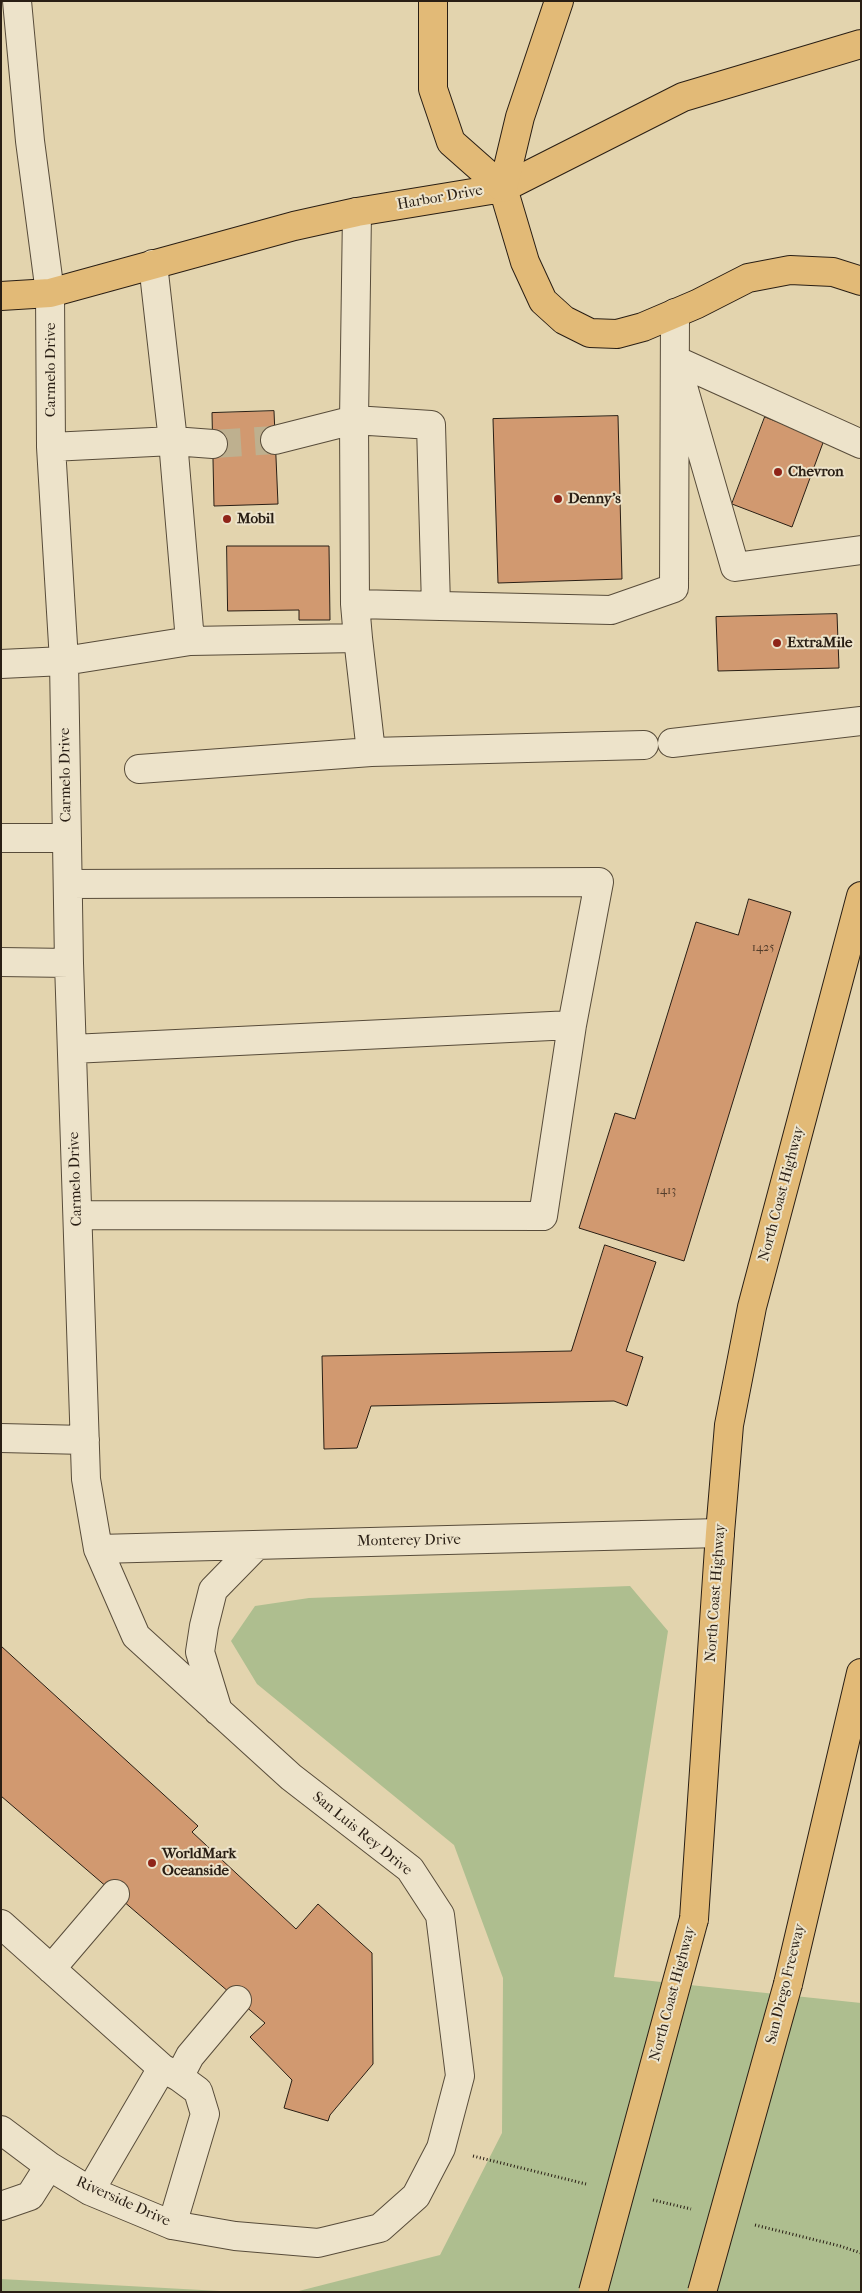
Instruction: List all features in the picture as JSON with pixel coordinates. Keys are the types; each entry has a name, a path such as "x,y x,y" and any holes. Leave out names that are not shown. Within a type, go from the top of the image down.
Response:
{"main road":[{"path":"433,1 433,88 451,142 503,188"},
{"path":"558,1 520,118 503,188 525,262 543,301 564,320 590,333 617,334 643,327 748,278 790,270 833,272 861,281"},
{"name":"Harbor Drive","path":"1,296 50,293 294,226 357,212 503,188 683,97 861,44"},
{"name":"North Coast Highway","path":"593,2292 694,1919 729,1425 752,1307 861,896"},
{"name":"San Diego Freeway","path":"702,2292 788,1984 861,1673"}],"street":[{"name":"Carmelo Drive","path":"17,1 30,141 50,293 51,447 64,661 69,963 86,1478 98,1549"},
{"path":"357,212 354,420 355,604 371,752"},
{"path":"153,264 173,441 190,641"},
{"path":"355,604 611,610 674,588 675,313"},
{"path":"675,360 861,444"},
{"path":"675,360 735,567 861,550"},
{"path":"275,440 354,420 431,425 436,606"},
{"path":"51,447 173,441 213,444"},
{"path":"1,664 64,661 190,641 358,638"},
{"path":"672,743 861,721"},
{"path":"139,769 371,752 644,745"},
{"path":"1,838 67,838"},
{"path":"68,884 600,882 572,1025 543,1216 78,1216"},
{"path":"1,962 69,963"},
{"path":"72,1049 572,1025"},
{"path":"1,1438 85,1440"},
{"name":"Monterey Drive","path":"98,1549 720,1533"},
{"path":"219,1713 200,1652 204,1626 213,1590 257,1545"},
{"name":"San Luis Rey Drive","path":"98,1549 136,1636 291,1777 410,1869 440,1915 460,2076 441,2148 416,2196 380,2228 318,2243"},
{"path":"51,1969 115,1894"},
{"path":"1,1924 171,2072 198,2091 205,2114 172,2225"},
{"path":"90,2191 171,2072 190,2056 237,2000"},
{"name":"Riverside Drive","path":"1,2130 49,2166 90,2191 172,2225 235,2236 318,2243"},
{"path":"1,2206 30,2196 49,2166"}],"green space":[{"path":"630,1586 668,1631 614,1977 861,2003 861,2292 295,2292 440,2255 502,2133 503,1978 454,1845 257,1684 231,1641 255,1606 309,1598"},
{"path":"1,2279 238,2292 1,2292"}],"building":[{"path":"274,411 278,504 214,506 212,413"},
{"name":"Denny's","path":"618,416 622,579 498,583 493,419"},
{"name":"Chevron","path":"765,417 824,440 792,527 732,504"},
{"path":"227,546 329,546 330,620 299,620 299,610 228,611"},
{"name":"ExtraMile","path":"837,614 839,668 718,671 716,617"},
{"path":"749,899 791,912 684,1261 579,1228 615,1113 635,1119 696,922 738,935"},
{"path":"605,1245 656,1262 626,1351 643,1357 627,1406 614,1401 371,1406 357,1448 324,1449 322,1356 571,1351"},
{"name":"WorldMark Oceanside","path":"1,1646 198,1826 192,1832 296,1929 318,1904 372,1953 373,2064 330,2115 328,2121 284,2108 292,2080 250,2037 265,2023 1,1796"}],"tunnel":[{"path":"213,444 275,440"}],"place":[{"name":"Chevron","path":"778,472"},
{"name":"Denny's","path":"558,499"},
{"name":"Mobil","path":"227,519"},
{"name":"ExtraMile","path":"777,643"},
{"name":"WorldMark Oceanside","path":"152,1863"}]}
